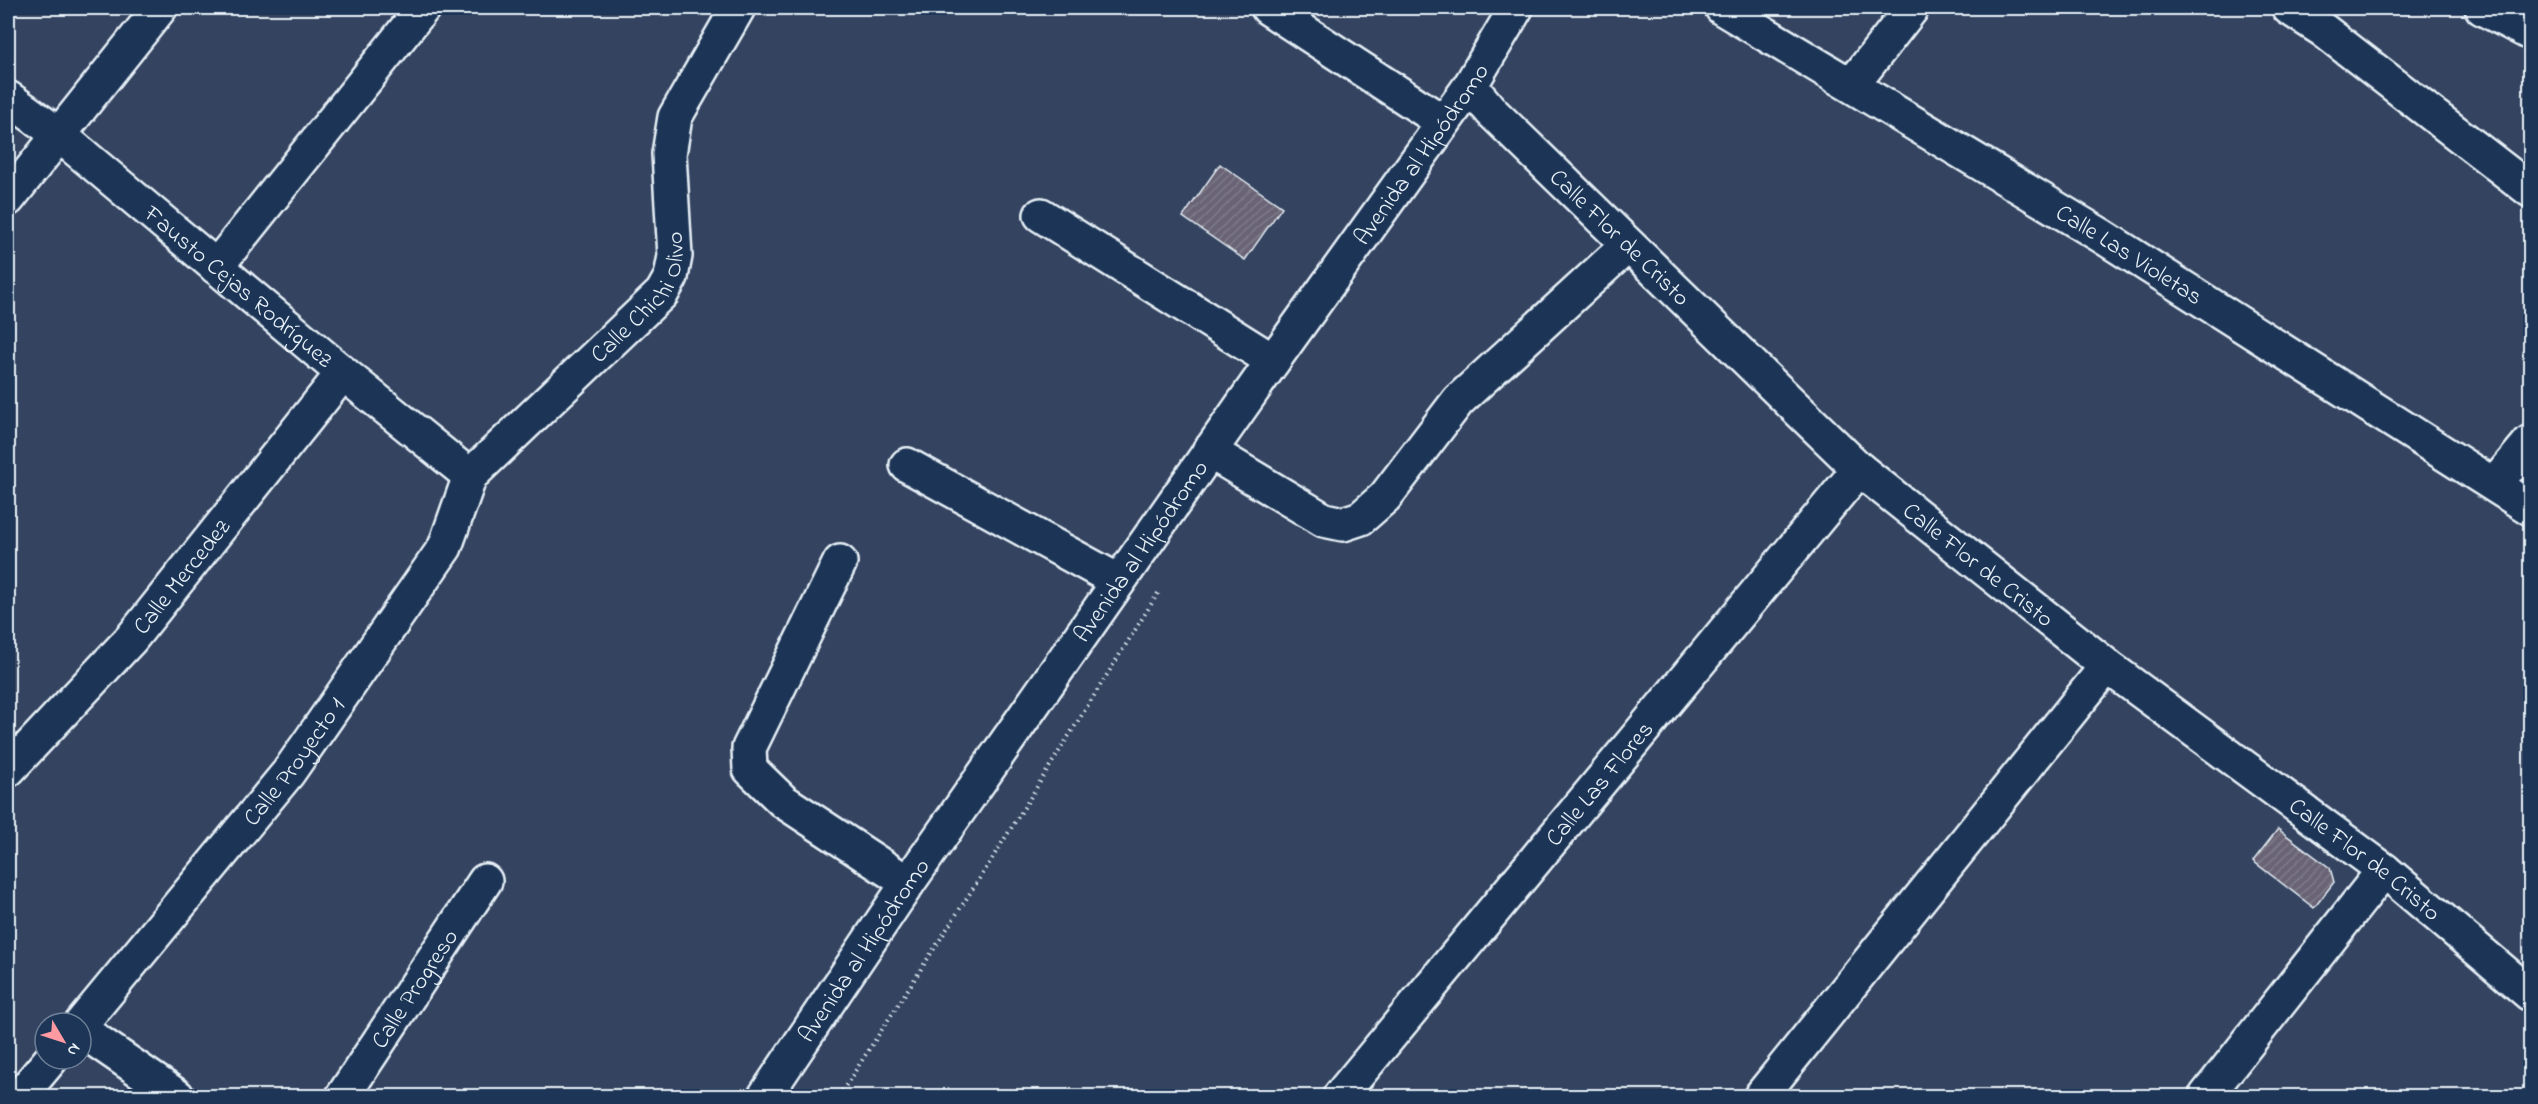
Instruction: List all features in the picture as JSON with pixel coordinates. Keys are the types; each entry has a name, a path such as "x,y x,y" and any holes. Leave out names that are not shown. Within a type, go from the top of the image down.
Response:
{"street":[{"path":"8,199 160,8"},
{"path":"216,267 423,8"},
{"name":"Calle Chichi Olivo","path":"470,476 662,293 671,277 675,256 669,154 670,136 675,117 738,8"},
{"path":"1268,8 1443,122"},
{"name":"Avenida al Hipódromo","path":"765,1096 908,883 1118,581 1470,86 1516,8"},
{"name":"Calle Las Violetas","path":"1722,8 2112,243 2530,508"},
{"path":"1852,85 1912,8"},
{"path":"2289,8 2323,30 2530,190"},
{"path":"2482,8 2530,33"},
{"name":"Calle Flor de Cristo","path":"1470,86 1492,112 1859,469 2107,666 2384,870 2530,994"},
{"name":"Fausto Cejas Rodríguez","path":"8,98 58,134 343,373 470,476"},
{"path":"1041,215 1273,361"},
{"path":"1209,451 1324,520 1343,524 1361,518 1385,496 1458,401 1628,245"},
{"name":"Calle Mercedez","path":"8,770 130,639 343,373"},
{"path":"2495,484 2530,442"},
{"path":"907,465 1118,581"},
{"name":"Calle Las Flores","path":"1341,1096 1859,469"},
{"name":"Calle Proyecto 1","path":"92,1011 288,773 445,547 470,476"},
{"path":"840,562 749,748 750,769 783,801 908,883"},
{"path":"1761,1096 2107,666"},
{"path":"2206,1096 2384,870"},
{"name":"Calle Progreso","path":"343,1096 485,881"},
{"path":"93,1038 177,1096"},
{"path":"20,1096 41,1071"}],"path":[{"path":"839,1096 985,870 1161,588"}],"building":[{"path":"1220,164 1282,207 1245,260 1183,217"},
{"path":"2278,829 2330,868 2334,882 2314,908 2253,861"}]}
